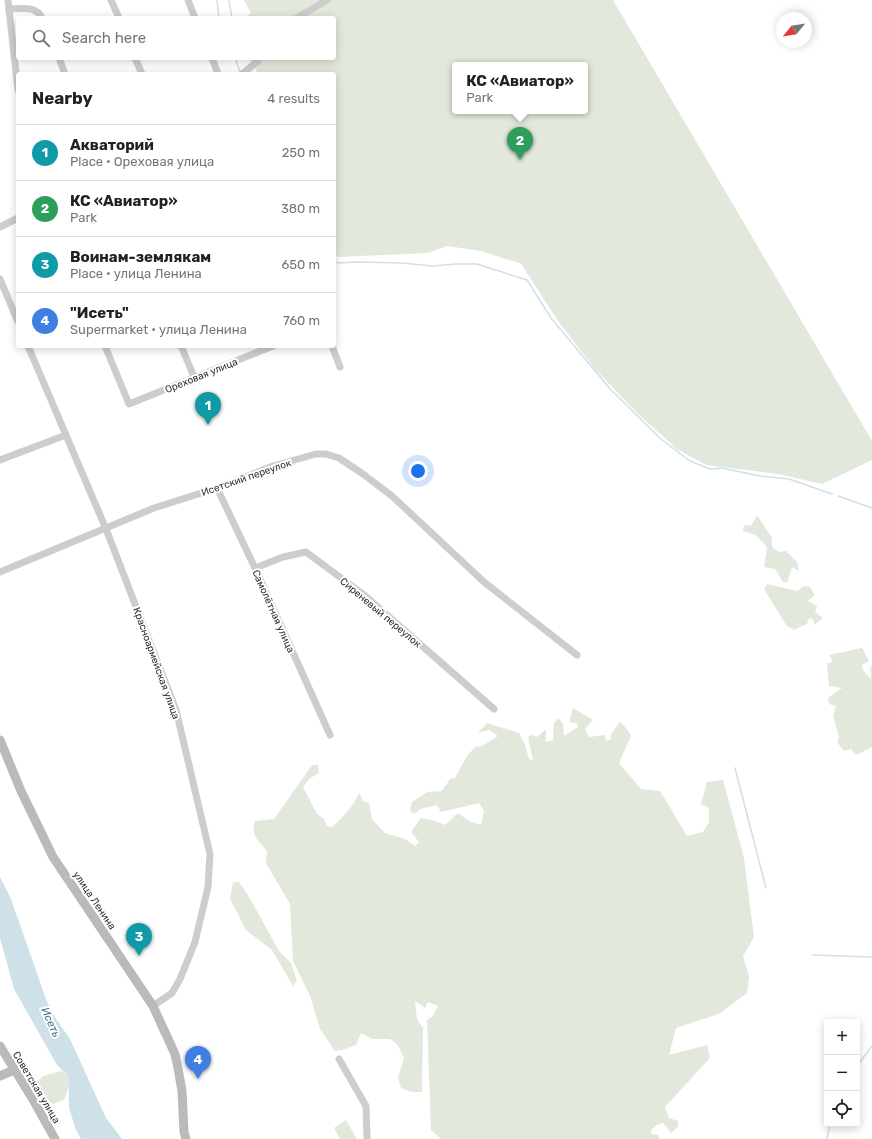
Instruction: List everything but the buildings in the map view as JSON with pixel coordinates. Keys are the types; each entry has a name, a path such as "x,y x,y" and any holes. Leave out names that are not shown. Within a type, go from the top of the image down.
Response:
{"street":[{"path":"8,0 16,74"},
{"path":"111,0 118,16"},
{"path":"188,0 194,16"},
{"path":"300,16 327,0"},
{"path":"8,9 31,8 41,16"},
{"path":"60,60 65,72"},
{"path":"137,60 141,72"},
{"path":"213,60 217,72"},
{"path":"244,72 258,60"},
{"path":"0,227 16,219"},
{"path":"0,279 16,317"},
{"name":"Красноармейская улица","path":"29,348 106,529 176,710 210,854 208,887 195,942 180,979 172,993 153,1006"},
{"name":"Ореховая улица","path":"106,348 130,404 195,379 258,349"},
{"path":"182,348 195,379"},
{"path":"333,348 340,367"},
{"path":"0,460 66,435"},
{"name":"Исетский переулок","path":"0,572 154,508 217,488 273,466 316,454 326,454 339,458 392,496 484,582 577,656"},
{"name":"Самолётная улица","path":"217,488 255,568 330,735"},
{"name":"Сиреневый переулок","path":"255,568 283,557 306,552 364,594 494,709"},
{"name":"улица Ленина","path":"0,740 21,791 53,857 153,1006 175,1054 182,1091 184,1132 186,1139"},
{"name":"Советская улица","path":"0,1046 55,1139"},
{"path":"339,1059 366,1106 367,1139"},
{"path":"0,1076 14,1070"}],"shaded area":[{"path":"244,0 613,0 872,441 872,460 822,484 778,474 706,465 677,449 637,413 595,369 558,321 522,264 481,251 447,246 428,253 337,257 336,72 257,72 250,60 336,60 336,16 247,16 251,13"},
{"path":"757,515 772,538 772,547 779,552 786,551 797,562 799,571 792,567 787,583 783,582 775,569 764,567 767,547 756,535 743,531 744,525 751,526"},
{"path":"767,584 797,591 804,586 810,587 815,595 808,601 817,606 815,612 823,618 814,625 814,620 809,618 807,624 794,630 786,625 764,589"},
{"path":"862,648 869,661 862,665 863,670 871,679 870,664 872,667 872,747 856,755 851,749 844,751 837,742 839,737 833,715 836,706 829,704 828,698 842,688 829,686 827,663 831,663 832,660 829,655"},
{"path":"573,708 593,720 585,729 589,737 605,735 606,741 611,739 611,734 620,722 627,729 631,736 619,763 641,789 660,791 687,836 703,832 709,822 709,808 701,804 707,782 723,780 744,858 754,937 743,956 749,976 747,993 719,1014 676,1028 669,1055 707,1045 710,1058 665,1107 669,1118 678,1121 678,1127 671,1133 663,1123 657,1125 651,1130 651,1134 658,1135 660,1139 441,1139 431,1130 427,1020 433,1016 438,1006 428,1002 425,1008 415,1001 417,1019 423,1028 422,1092 412,1092 401,1088 398,1077 404,1058 397,1044 390,1039 372,1039 361,1033 356,1045 335,1051 320,1029 310,996 293,961 290,904 266,863 267,852 254,834 255,821 274,819 312,765 318,765 319,773 309,779 303,787 317,814 324,819 327,826 332,827 340,819 351,807 359,793 363,801 369,803 372,819 385,833 405,839 415,846 419,842 411,832 421,818 445,825 458,813 469,821 481,825 484,811 479,803 441,812 437,805 420,809 414,814 410,810 412,802 427,792 442,791 450,779 455,778 467,756 475,747 482,746 498,736 489,730 478,733 487,723 519,733 525,745 529,759 533,760 528,737 531,735 537,737 546,729 546,742 553,740 554,723 558,718 563,723 564,736 578,727 577,723 569,722"},
{"path":"233,882 239,882 248,895 279,951 291,963 297,981 293,986 272,950 246,930 230,899"},
{"path":"61,1071 69,1077 69,1087 64,1100 53,1104 43,1099 36,1083 43,1076"},
{"path":"346,1120 357,1139 340,1139 334,1128"}],"water":[{"name":"Исеть","path":"0,877 11,899 46,999 54,1016 70,1039 106,1118 122,1139 81,1139 76,1130 69,1108 69,1077 57,1065 14,989 0,938"}],"waterway":[{"path":"217,0 219,16"},
{"path":"229,0 232,16"},
{"path":"236,60 240,72"},
{"path":"336,262 402,263 432,266 477,264 527,280 551,318 611,390 661,439 690,461 710,469 722,468 760,476 789,479 832,494"},
{"path":"838,496 872,508"},
{"path":"735,768 766,888"},
{"path":"813,955 872,957"},
{"path":"860,1062 872,1046"},
{"path":"827,1139 829,1127"}],"place":[{"name":"КС «Авиатор»","path":"520,160"},
{"name":"Акваторий","path":"208,425"},
{"name":"Воинам-землякам","path":"139,956"},
{"name":"\"Исеть\"","path":"198,1079"}]}
